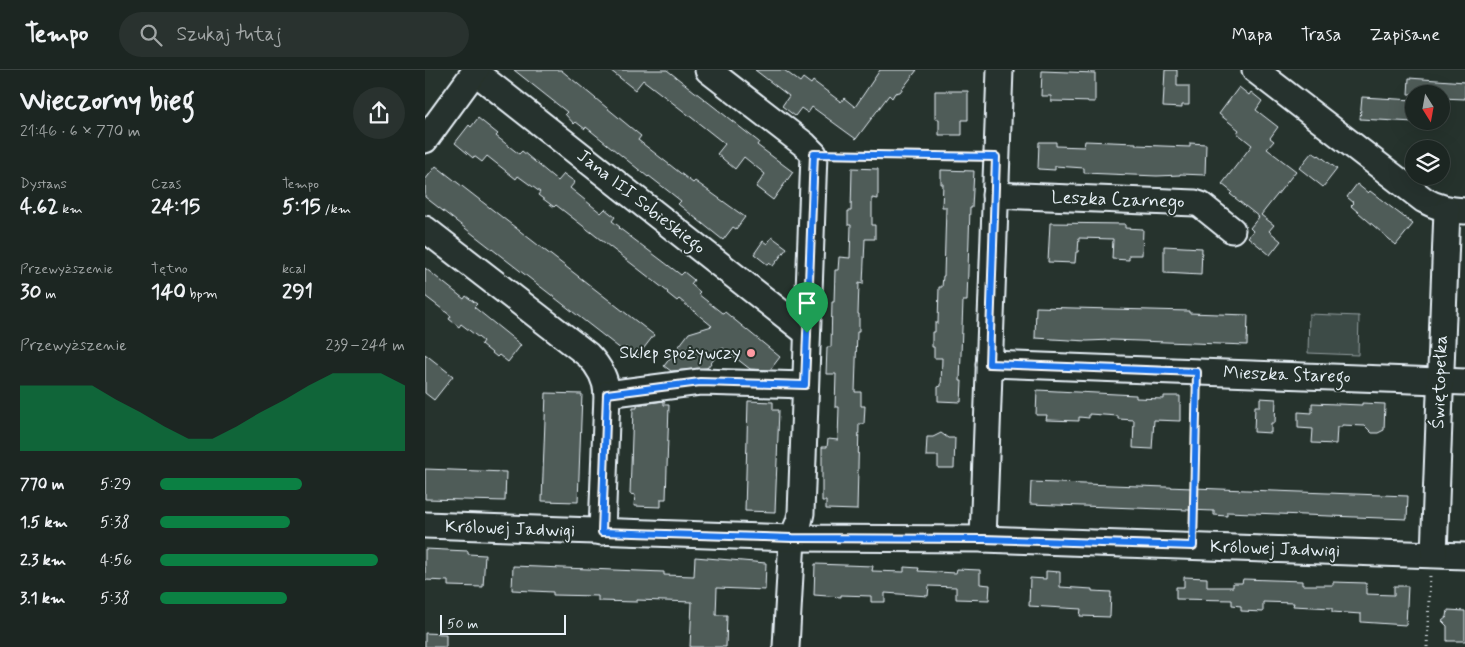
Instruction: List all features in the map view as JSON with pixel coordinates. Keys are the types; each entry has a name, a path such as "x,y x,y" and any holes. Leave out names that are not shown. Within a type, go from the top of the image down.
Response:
{"street":[{"path":"708,70 814,154 801,513 792,538 787,647"},
{"path":"983,539 1000,70"},
{"path":"1255,70 1425,200 1436,207 1456,211"},
{"path":"425,140 475,71"},
{"name":"Jana III Sobieskiego","path":"475,71 807,333"},
{"name":"Leszka Czarnego","path":"995,195 1195,202 1232,230"},
{"name":"Świętopełka","path":"1434,554 1440,381 1456,211"},
{"path":"425,229 597,364 607,394 602,532"},
{"name":"Mieszka Starego","path":"989,364 1465,382"},
{"path":"607,394 700,382 805,385"},
{"name":"Królowej Jadwigi","path":"425,526 792,538 983,539 1465,556"}],"path":[{"path":"814,154 996,157"},
{"path":"1193,546 1197,372"},
{"path":"1427,647 1430,573 1434,554"}],"shaded area":[{"path":"1309,314 1359,316 1358,355 1308,353"}],"building":[{"path":"514,70 561,70 641,136 638,140 693,183 695,181 745,217 736,229 733,227 723,240 678,204 681,201 649,176 586,127 585,129 576,122 574,124 565,114 567,112"},
{"path":"610,70 667,70 759,142 757,145 793,172 773,200 756,187 765,174 744,157 735,169 717,154 725,144 643,80 635,90"},
{"path":"755,70 784,70 800,82 803,78 811,84 813,81 841,102 844,98 855,107 880,70 917,70 900,92 895,93 892,98 889,95 856,139 812,107 808,113 801,108 795,116 782,106 789,96"},
{"path":"1165,70 1177,70 1177,86 1189,86 1189,105 1182,105 1182,108 1163,107"},
{"path":"1042,71 1095,73 1095,102 1051,101 1051,96 1041,96"},
{"path":"1409,78 1465,82 1465,99 1450,98 1450,85 1409,85"},
{"path":"1239,87 1249,95 1251,92 1262,101 1256,110 1278,127 1270,138 1274,141 1267,149 1296,171 1261,215 1274,225 1269,231 1281,241 1270,255 1248,237 1253,231 1250,228 1259,217 1230,194 1232,192 1222,184 1252,145 1237,133 1239,130 1219,114"},
{"path":"935,91 968,91 968,120 962,120 962,135 939,135 939,119 935,119"},
{"path":"1362,97 1405,99 1405,122 1360,119"},
{"path":"478,118 498,134 496,136 519,154 522,151 558,181 564,174 575,182 570,188 601,213 605,209 615,217 612,221 619,228 681,275 684,272 694,280 691,284 700,292 698,294 722,313 725,312 780,357 770,370 750,369 723,348 707,368 671,371 664,366 689,333 712,326 679,299 677,301 556,205 554,207 538,195 540,192 518,176 516,179 487,156 482,162 474,156 473,158 455,143 469,125 471,127"},
{"path":"1085,141 1190,147 1190,143 1206,144 1205,175 1180,174 1157,176 1084,173 1084,168 1055,166 1055,170 1038,169 1039,142 1056,142 1056,146 1084,147"},
{"path":"1312,152 1337,169 1323,187 1299,168"},
{"path":"436,166 654,335 637,357 625,347 622,350 425,197 425,180"},
{"path":"852,168 878,169 878,199 872,198 872,225 875,225 875,239 865,239 863,284 859,283 859,332 857,332 855,392 861,392 861,406 865,406 864,424 859,424 857,510 826,509 826,501 822,501 822,447 827,447 828,439 838,440 839,407 835,407 836,374 826,374 827,347 831,347 835,270 838,270 839,257 850,258 851,225 848,225 848,211 851,211"},
{"path":"941,170 974,171 972,208 970,208 967,301 963,301 961,402 938,401 938,387 941,386 942,358 934,358 934,347 932,347 932,332 935,332 935,323 938,323 939,287 942,287 944,276 946,207 942,207 943,184 941,184"},
{"path":"1357,184 1368,193 1370,191 1413,224 1396,245 1351,206 1354,203 1347,197"},
{"path":"1050,223 1125,224 1125,228 1143,229 1142,255 1129,255 1129,260 1112,259 1113,239 1079,238 1075,263 1048,262"},
{"path":"772,237 787,248 773,266 769,263 768,265 754,254 763,241 767,244"},
{"path":"1164,246 1202,248 1201,275 1164,273"},
{"path":"425,268 464,299 466,296 477,304 474,307 521,345 508,362 499,355 497,357 481,344 483,341 461,324 459,327 449,319 451,316 425,296"},
{"path":"1036,307 1189,311 1189,313 1248,315 1247,345 1035,338"},
{"path":"425,354 453,376 434,400 425,393"},
{"path":"1037,390 1136,395 1136,398 1164,399 1164,396 1180,396 1180,421 1154,420 1152,449 1133,448 1134,420 1118,419 1118,416 1089,414 1089,418 1079,417 1079,421 1046,420 1047,415 1036,415"},
{"path":"546,393 582,394 578,502 542,501"},
{"path":"1260,398 1276,399 1275,423 1271,423 1271,433 1254,432 1255,406 1260,406"},
{"path":"664,401 664,405 669,405 666,499 661,499 661,507 634,506 635,495 630,494 633,408 637,408 637,405"},
{"path":"748,401 773,402 773,410 779,410 775,512 745,511"},
{"path":"1312,403 1385,404 1384,430 1372,433 1365,426 1342,425 1342,427 1337,427 1336,444 1312,443 1313,429 1298,428 1298,412 1312,413"},
{"path":"941,433 948,438 955,438 954,468 938,468 938,456 926,456 927,437 933,437"},
{"path":"425,469 506,472 505,501 425,499"},
{"path":"1031,482 1408,496 1407,519 1227,512 1227,516 1214,515 1214,511 1030,504"},
{"path":"425,549 468,551 468,554 485,555 483,587 448,586 448,581 425,580"},
{"path":"695,557 766,563 765,590 717,588 716,615 727,615 726,647 690,647 692,602 598,601 598,596 553,595 553,592 512,590 513,566 664,572 664,575 694,576"},
{"path":"815,564 873,566 872,571 904,572 904,567 919,568 918,571 956,573 957,569 980,570 980,584 990,585 989,600 956,599 956,587 929,586 928,596 885,593 885,602 871,602 871,596 841,595 841,597 814,595"},
{"path":"1046,571 1060,572 1060,587 1111,592 1110,617 1080,616 1081,609 1029,606 1030,578 1046,579"},
{"path":"1184,577 1207,578 1207,587 1233,587 1233,583 1242,583 1243,579 1302,581 1302,585 1333,585 1333,582 1366,583 1366,594 1394,595 1394,586 1408,586 1406,625 1361,622 1361,614 1332,612 1332,608 1293,606 1294,603 1263,602 1263,612 1241,611 1241,606 1232,605 1232,600 1176,599 1176,587 1184,587"},
{"path":"1448,610 1465,611 1465,641 1447,641 1447,626 1442,621 1447,617"},
{"path":"425,633 446,634 446,647 425,647"}],"place":[{"name":"Sklep spożywczy","path":"751,353"}],"route":[{"path":"814,154 996,157 989,364 1197,372 1193,546 983,539 792,538 602,532 607,394 700,382 805,385 807,333 814,154"}]}
